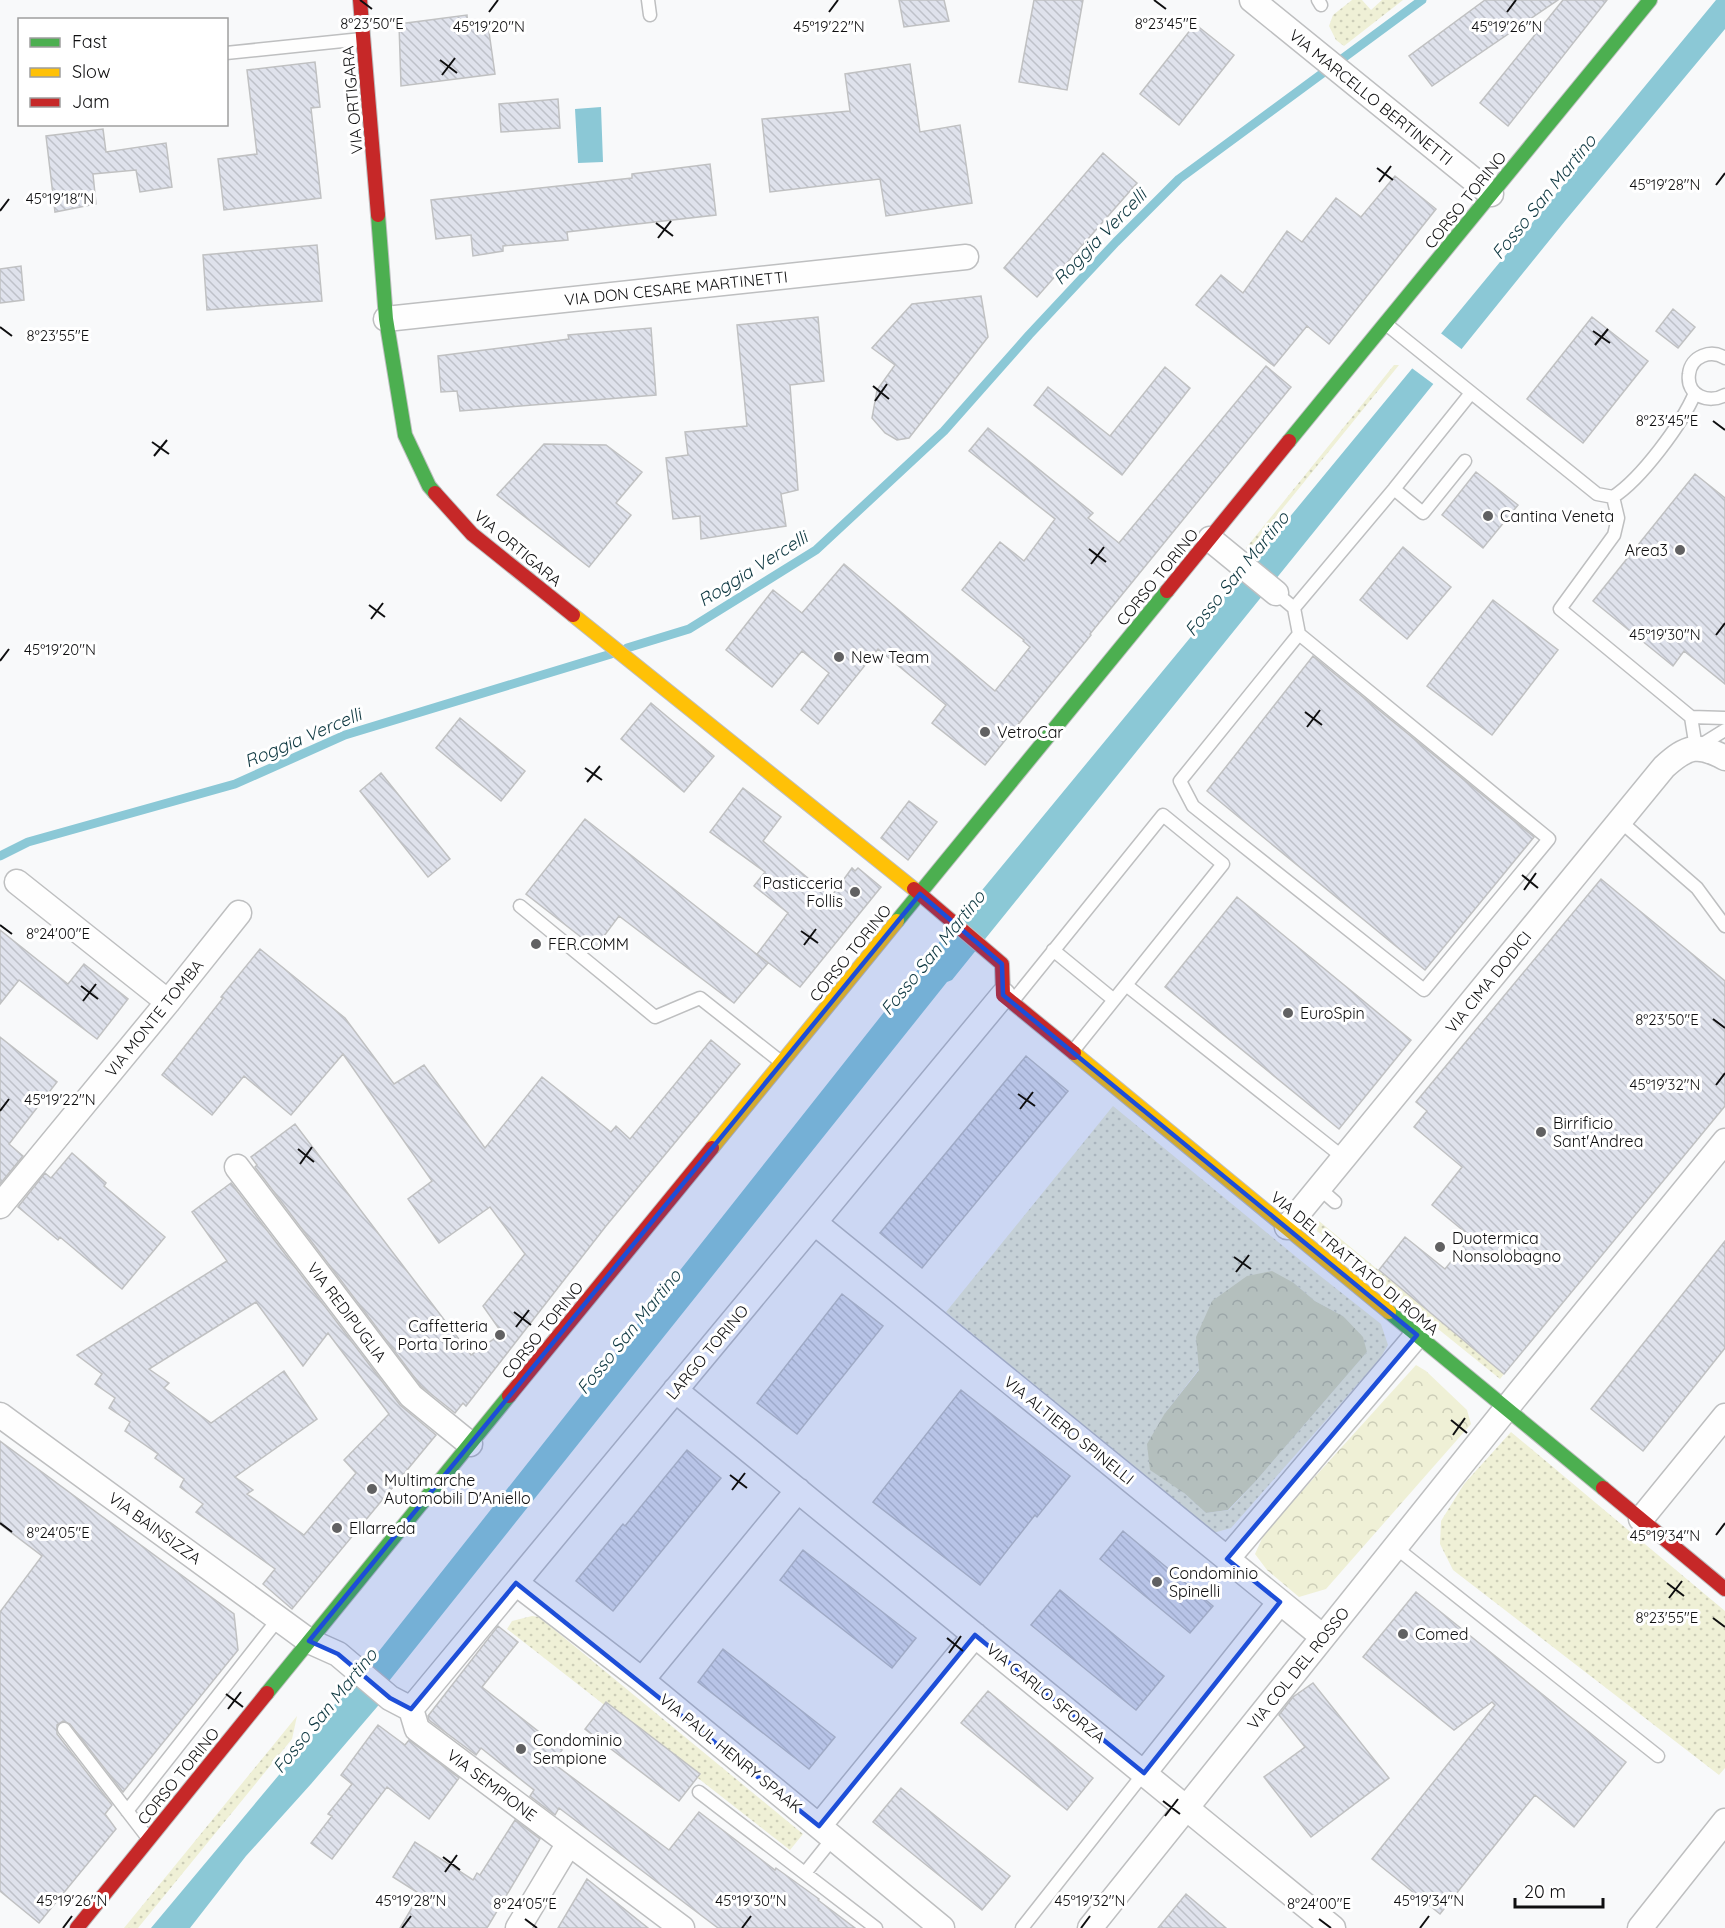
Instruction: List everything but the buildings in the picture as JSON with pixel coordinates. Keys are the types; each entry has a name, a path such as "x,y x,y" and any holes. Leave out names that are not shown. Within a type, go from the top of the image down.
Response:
{"main road":[{"name":"VIA ORTIGARA","path":"360,0 386,319 405,435 429,486 472,534 920,894 1002,964 1007,999"},
{"name":"CORSO TORINO","path":"77,1928 1650,0"},
{"name":"VIA DEL TRATTATO DI ROMA","path":"1007,999 1725,1589"}],"street":[{"name":"VIA MARCELLO BERTINETTI","path":"1252,0 1491,194"},
{"name":"VIA DON CESARE MARTINETTI","path":"386,319 966,257"},
{"path":"1210,539 1285,600"},
{"path":"1696,748 1714,752 1725,758"},
{"name":"VIA CIMA DODICI","path":"1287,1227 1327,1195 1344,1158 1664,766 1680,752 1696,748"},
{"path":"17,882 168,1002"},
{"name":"VIA MONTE TOMBA","path":"0,1206 239,913"},
{"name":"LARGO TORINO","path":"411,1709 814,1223 1007,999"},
{"name":"VIA COL DEL ROSSO","path":"1090,1928 1506,1409 1725,1141"},
{"name":"VIA REDIPUGLIA","path":"237,1167 411,1396 470,1444"},
{"name":"VIA ALTIERO SPINELLI","path":"814,1223 1323,1637"},
{"path":"1227,1559 1417,1335"},
{"name":"VIA CARLO SFORZA","path":"675,1390 1333,1928"},
{"name":"VIA BAINSIZZA","path":"0,1415 309,1641"},
{"path":"1641,1520 1725,1416"},
{"path":"642,1680 798,1491"},
{"name":"VIA PAUL HENRY SPAAK","path":"516,1583 642,1680 942,1928"},
{"path":"1144,1773 1280,1602"},
{"path":"826,1832 975,1635"},
{"path":"309,1641 338,1654 390,1698 411,1709"},
{"name":"VIA SEMPIONE","path":"411,1709 417,1729 682,1928"},
{"path":"1640,1928 1725,1821"},
{"path":"518,1928 569,1843"}],"lane":[{"path":"648,0 650,15"},
{"path":"228,53 363,39"},
{"path":"1385,323 1597,494 1613,497 1627,488 1672,434 1690,406 1695,393"},
{"path":"1725,358 1709,354 1700,357 1692,364 1689,374 1690,384 1695,393 1704,399 1714,400 1725,395"},
{"path":"1299,634 1180,781 1193,806 1424,990 1549,839 1299,634 1285,600 1394,489 1471,393"},
{"path":"1394,489 1423,513 1465,461"},
{"path":"1613,497 1618,518 1614,536 1560,609 1691,717 1725,718"},
{"path":"1691,717 1696,748 1725,730"},
{"path":"1007,999 1053,950 1163,815 1223,864 1072,1052"},
{"path":"1620,820 1697,888 1725,926"},
{"path":"520,906 655,1017 700,998 782,1063"},
{"path":"1053,950 1114,1000"},
{"path":"1126,985 1344,1158"},
{"path":"1395,1547 1658,1756"},
{"path":"128,1811 279,1618"},
{"path":"64,1729 148,1839"},
{"path":"1022,1928 1144,1773"},
{"path":"699,1792 876,1928"},
{"path":"805,1874 826,1832"}],"highlighted area":[{"path":"920,894 1002,964 1003,995 1417,1335 1227,1559 1280,1602 1144,1773 975,1635 819,1826 516,1583 411,1709 390,1698 338,1654 309,1641"}],"green space":[{"path":"1352,0 1362,0 1371,10 1382,0 1403,0 1344,46 1336,40 1329,26 1333,15"},
{"path":"1394,365 1399,365 1249,550 1246,548"},
{"path":"1113,1106 1381,1324 1388,1345 1379,1360 1231,1528 1213,1533 946,1312","holes":["1294,1283 1315,1301 1343,1316 1367,1352 1229,1510 1206,1513 1184,1493 1165,1413 1199,1369"]},
{"path":"1319,1221 1504,1374 1500,1379 1317,1231"},
{"path":"1272,1271 1294,1283 1315,1301 1343,1316 1363,1337 1367,1352 1228,1510 1206,1513 1184,1493 1150,1470 1147,1444 1165,1413 1199,1370 1196,1337 1212,1301 1247,1276"},
{"path":"1416,1365 1426,1371 1467,1410 1471,1424 1326,1589 1299,1597 1267,1570 1255,1554 1265,1532"},
{"path":"1511,1432 1725,1611 1725,1768 1719,1775 1453,1570 1440,1544 1441,1521 1464,1484"},
{"path":"532,1616 539,1617 803,1834 790,1850 507,1629 512,1621"},
{"path":"297,1716 292,1739 138,1928 124,1928"}],"water":[{"name":"Fosso San Martino","path":"1716,0 1725,0 1725,29 1565,221 952,980 947,982 389,1681 383,1700 246,1856 190,1928 151,1928 309,1739 355,1677 368,1665 945,935"},
{"path":"601,107 603,162 578,163 575,109"}],"pier":[{"path":"1438,331 1464,351 1436,386 1409,366"}],"waterway":[{"name":"Roggia Vercelli","path":"627,648 689,629 816,550 944,431 1029,335 1179,179 1422,0"},
{"name":"Roggia Vercelli","path":"0,856 28,842 235,784 345,735 611,654"}],"traffic: fast":[{"path":"1289,441 1650,0"},
{"path":"378,215 386,319 405,435 429,486 435,493"},
{"path":"897,921 1167,591"},
{"path":"1389,1312 1603,1488"},
{"path":"267,1693 509,1396"}],"traffic: slow":[{"path":"573,615 914,889"},
{"path":"712,1148 897,921"},
{"path":"1074,1053 1389,1312"}],"traffic: jam":[{"path":"360,0 378,215"},
{"path":"1167,591 1289,441"},
{"path":"435,493 472,534 573,615"},
{"path":"914,889 1002,964 1003,995 1074,1053"},
{"path":"509,1396 712,1148"},
{"path":"1603,1488 1725,1589"},
{"path":"77,1928 267,1693"}],"place":[{"name":"Cantina Veneta","path":"1488,516"},
{"name":"Area3","path":"1680,550"},
{"name":"New Team","path":"839,657"},
{"name":"VetroCar","path":"985,732"},
{"name":"Pasticceria Follis","path":"855,892"},
{"name":"FER.COMM","path":"536,944"},
{"name":"EuroSpin","path":"1288,1013"},
{"name":"Birrificio Sant'Andrea","path":"1541,1132"},
{"name":"Duotermica Nonsolobagno","path":"1440,1247"},
{"name":"Caffetteria Porta Torino","path":"500,1335"},
{"name":"Multimarche Automobili D'Aniello","path":"372,1489"},
{"name":"Ellarreda","path":"337,1528"},
{"name":"Condominio Spinelli","path":"1157,1582"},
{"name":"Comed","path":"1403,1634"},
{"name":"Condominio Sempione","path":"521,1749"}]}
